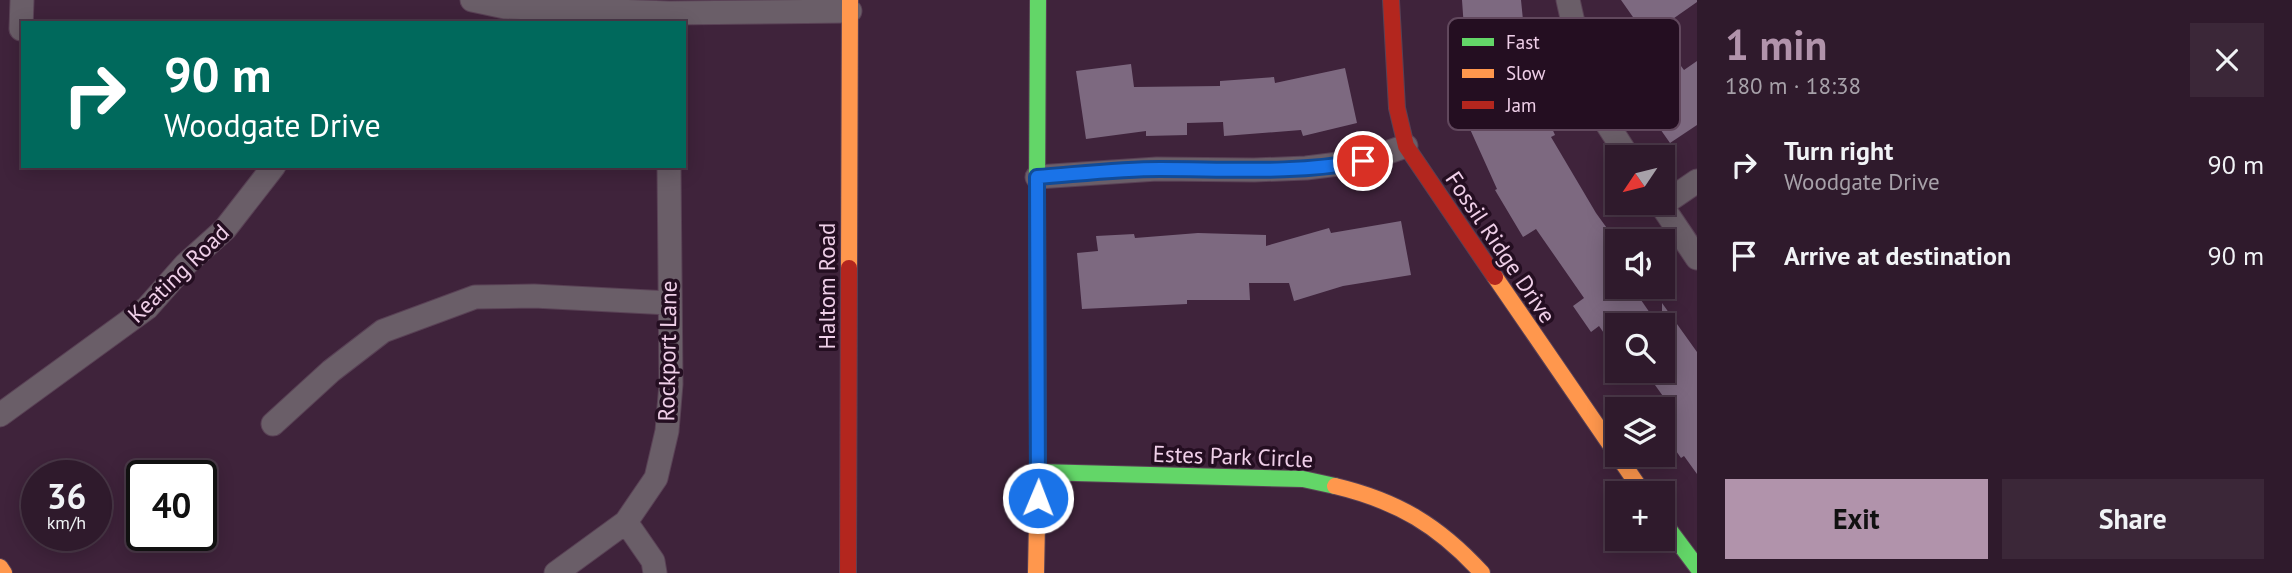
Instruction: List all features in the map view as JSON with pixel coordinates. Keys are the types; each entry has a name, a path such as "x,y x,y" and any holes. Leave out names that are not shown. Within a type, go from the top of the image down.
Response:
{"street":[{"path":"22,0 22,21"},
{"path":"472,0 506,7 669,12 850,6"},
{"path":"1036,573 1038,0"},
{"name":"Fossil Ridge Drive","path":"1391,0 1397,108 1406,146 1635,481"},
{"path":"1568,0 1572,18"},
{"name":"Haltom Road","path":"848,573 850,6"},
{"path":"1611,130 1621,145"},
{"path":"1037,177 1157,169 1306,168 1363,161 1406,146"},
{"name":"Keating Road","path":"0,415 147,308 186,264 225,229 272,168"},
{"name":"Rockport Lane","path":"556,573 626,522 656,478 667,430 671,384 668,303 669,168"},
{"path":"1675,195 1697,181"},
{"path":"1668,215 1697,258"},
{"path":"273,424 331,371 383,331 475,297 534,296 668,303"},
{"name":"Estes Park Circle","path":"1038,472 1303,479 1339,485 1413,513 1439,530 1469,557 1482,573"},
{"path":"626,522 653,561 656,573"},
{"path":"1675,537 1697,567"},
{"path":"0,567 4,573"}],"building":[{"path":"1462,0 1521,0 1523,18 1463,18"},
{"path":"1621,0 1697,0 1674,18 1634,18"},
{"path":"1697,61 1697,125 1670,143 1661,130 1680,130 1680,67 1684,70"},
{"path":"1131,64 1134,87 1220,86 1220,81 1274,77 1275,83 1345,68 1357,123 1303,136 1301,130 1224,136 1223,122 1187,123 1187,135 1146,136 1146,131 1086,139 1076,71"},
{"path":"1470,130 1553,130 1555,135 1551,137 1608,229 1605,229 1605,299 1640,299 1650,313 1605,313 1605,335 1599,326 1591,332 1573,306 1584,298 1536,229 1523,237 1495,190 1497,189"},
{"path":"1401,221 1411,275 1343,286 1294,301 1289,283 1249,283 1250,300 1187,300 1187,304 1082,309 1077,253 1098,251 1096,236 1134,234 1135,238 1198,233 1266,235 1266,246 1329,228 1331,233"},
{"path":"1662,303 1669,313 1662,313"},
{"path":"1675,321 1697,352 1697,474 1684,456 1681,458 1675,449 1675,397 1664,397 1654,383 1675,383"}],"traffic: fast":[{"path":"1037,191 1038,0"},
{"path":"1038,472 1303,479 1335,486"},
{"path":"1675,537 1697,567"}],"traffic: slow":[{"path":"849,268 850,0"},
{"path":"1036,573 1037,191"},
{"path":"1495,277 1635,481"},
{"path":"1335,486 1378,499 1416,518 1450,542 1482,573"},
{"path":"0,567 4,573"}],"traffic: jam":[{"path":"1391,0 1397,108 1406,146 1495,277"},
{"path":"848,573 849,268"}],"route":[{"path":"1038,498 1037,177 1157,169 1306,168 1363,161"}]}
